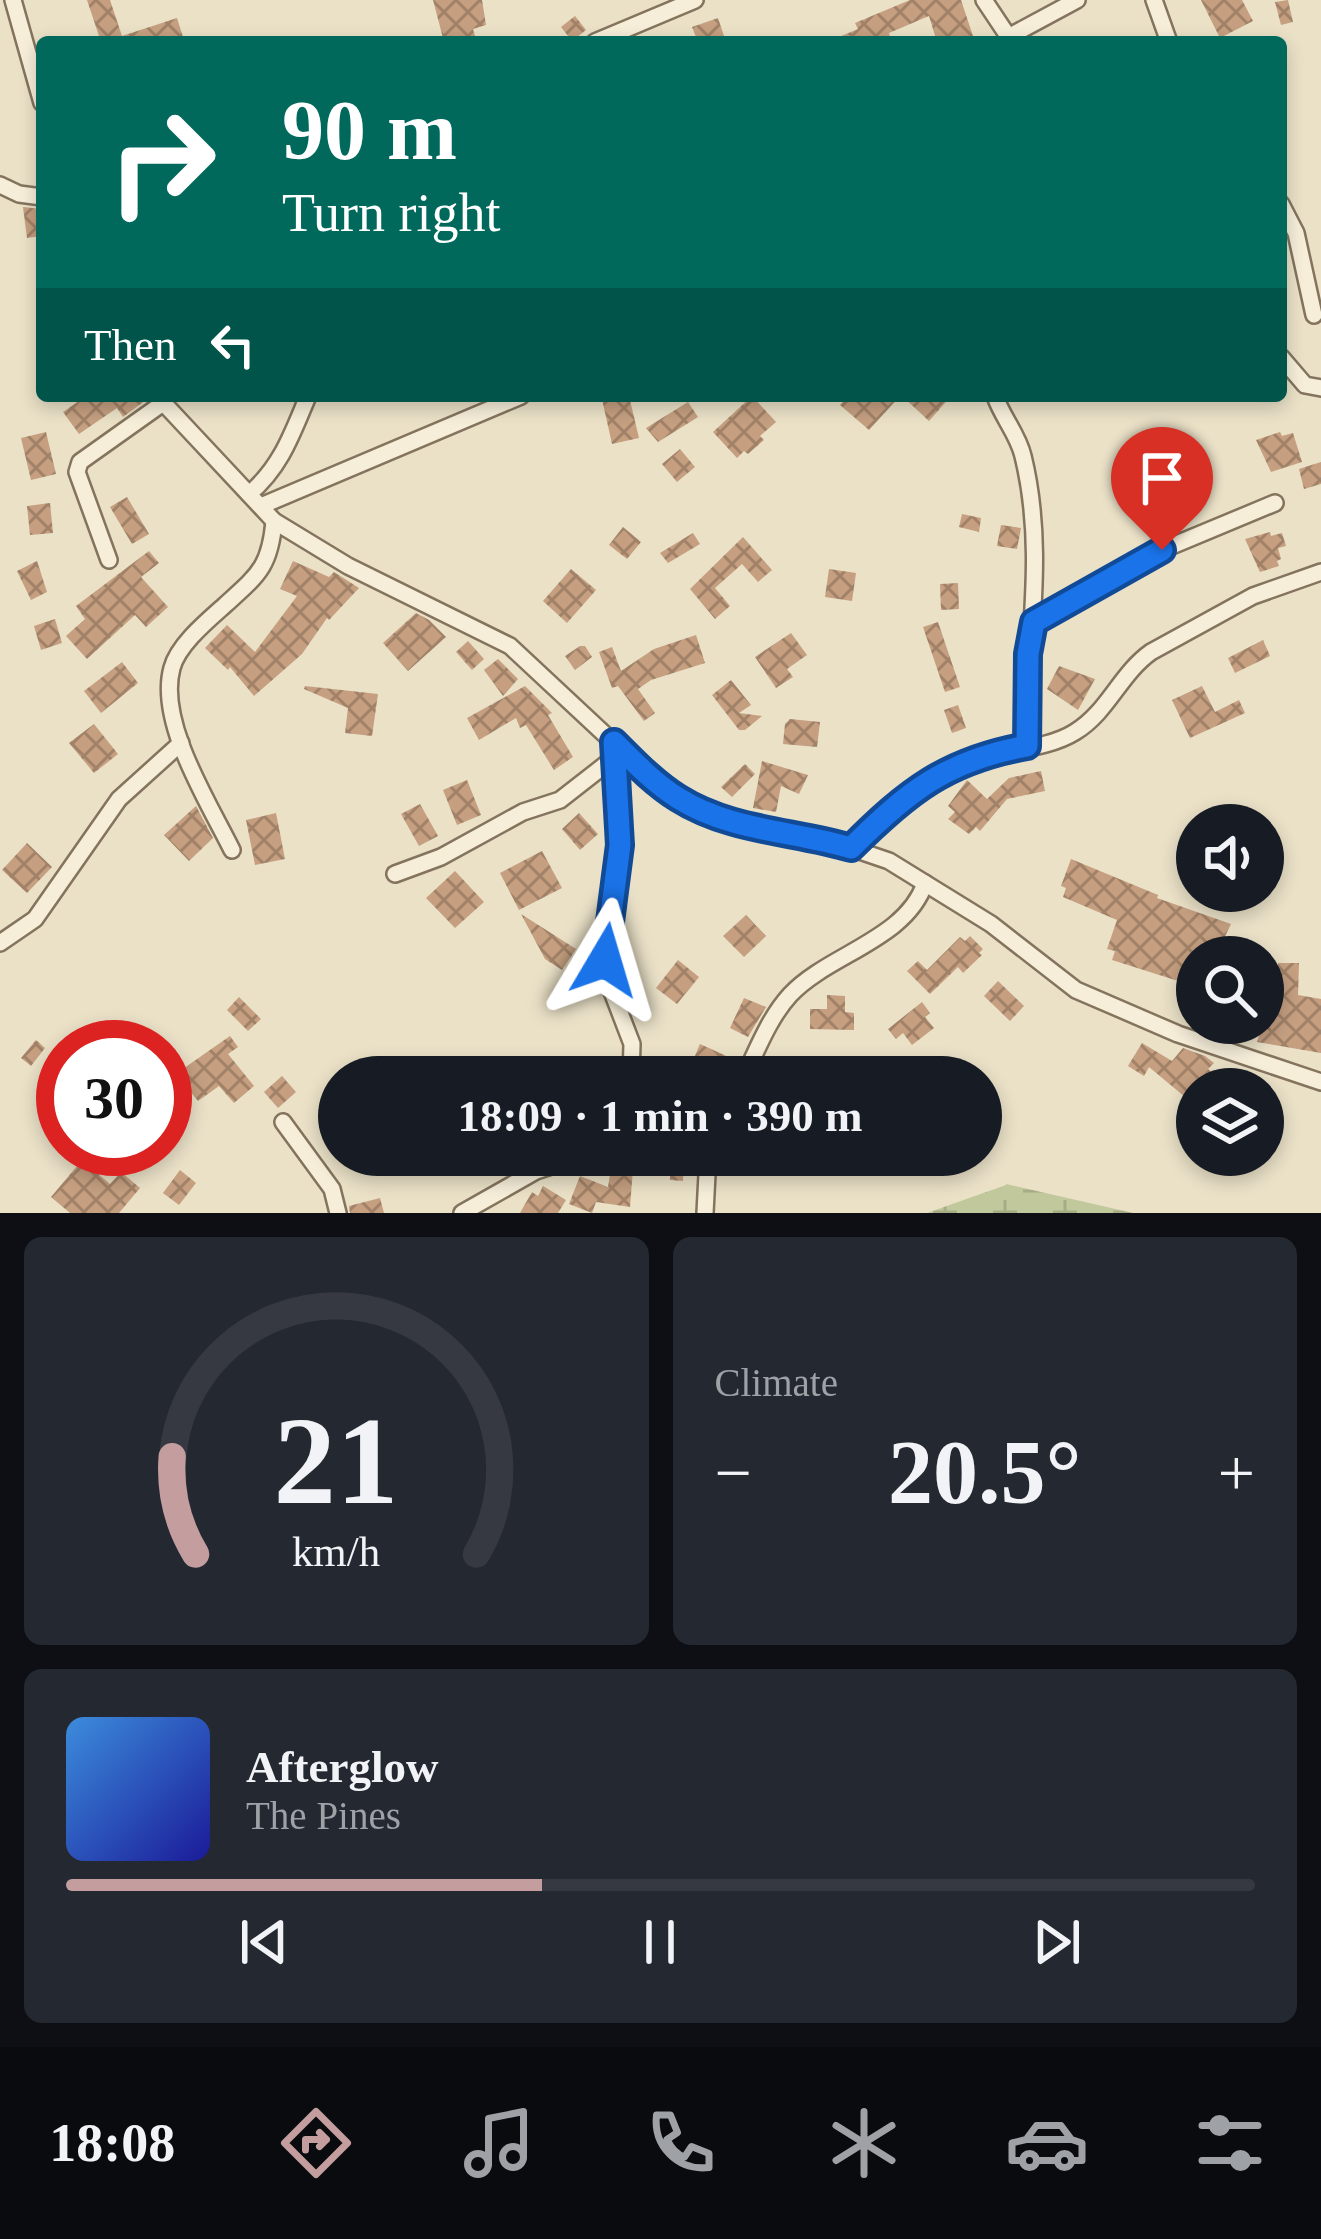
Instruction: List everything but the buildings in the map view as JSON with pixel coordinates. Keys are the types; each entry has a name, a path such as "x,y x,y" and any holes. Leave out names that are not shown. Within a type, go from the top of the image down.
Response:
{"street":[{"path":"13,0 36,82"},
{"path":"609,36 695,0"},
{"path":"984,0 1009,36"},
{"path":"1016,36 1077,0"},
{"path":"1154,0 1167,36"},
{"path":"0,185 36,196"},
{"path":"1287,216 1296,233 1314,315"},
{"path":"1287,364 1305,385 1321,388"},
{"path":"109,560 77,472 80,462 157,402"},
{"path":"162,402 274,521 348,566 510,646 614,750 677,797 738,823 889,861 992,924 1076,990 1178,1034 1321,1082"},
{"path":"255,500 280,462 305,402"},
{"path":"255,500 506,402"},
{"path":"998,402 1022,449 1035,516 1027,746"},
{"path":"1034,622 1162,550 1275,503"},
{"path":"232,850 181,743 170,685 172,664 271,555 274,521"},
{"path":"851,848 881,818 944,770 1051,742 1082,728 1111,699 1137,662 1253,596 1321,572"},
{"path":"0,943 35,919 119,800 181,743"},
{"path":"395,874 441,857 524,812 560,800 614,750"},
{"path":"614,750 620,845 605,960 632,1056"},
{"path":"756,1056 790,995 903,915 925,883"},
{"path":"283,1122 332,1189 338,1213"},
{"path":"462,1213 529,1176"},
{"path":"705,1213 707,1176"}],"green space":[{"path":"1006,1184 1133,1213 927,1213"}],"route":[{"path":"605,960 620,845 614,742 677,797 702,811 851,848 881,818 944,770 1027,746 1028,654 1034,622 1162,550"}]}
